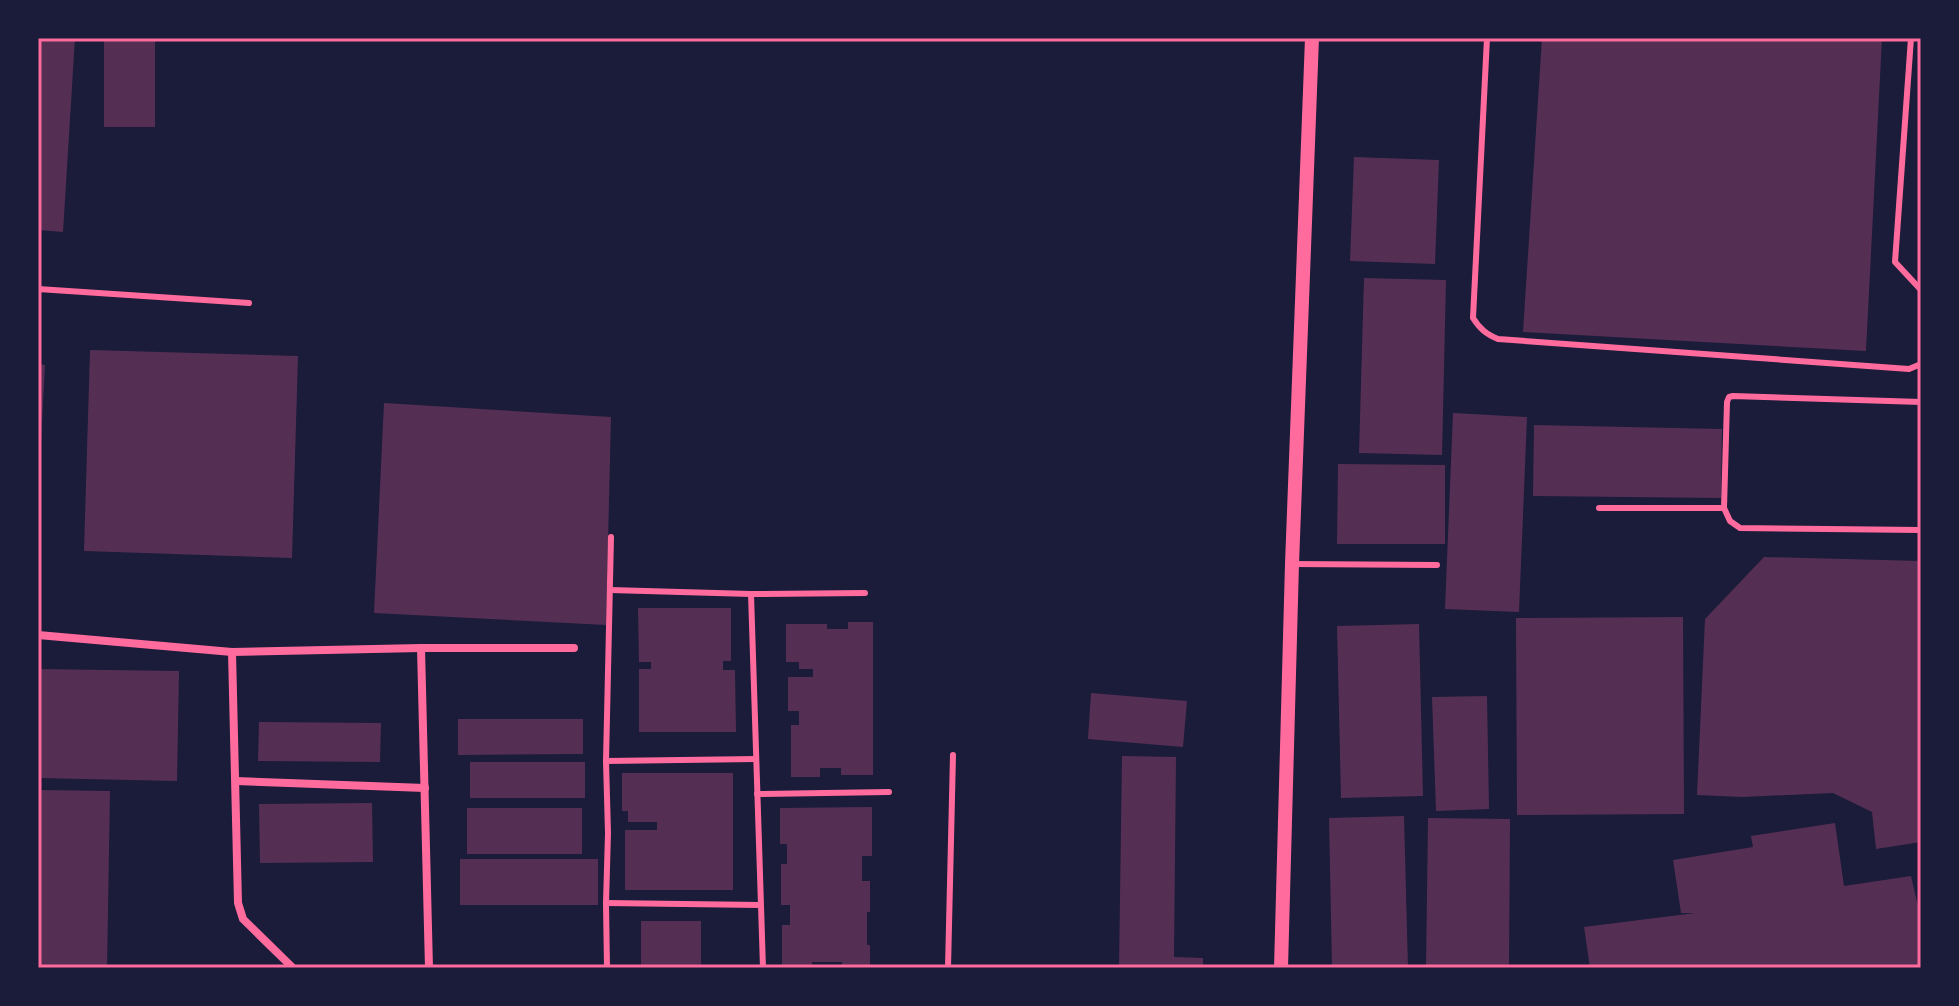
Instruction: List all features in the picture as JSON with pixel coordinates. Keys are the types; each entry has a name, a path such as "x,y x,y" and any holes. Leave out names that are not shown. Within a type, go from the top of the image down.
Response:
{"street":[{"path":"1281,968 1292,564 1312,38"},
{"path":"38,635 232,652 574,648"},
{"path":"421,648 429,968"},
{"path":"232,652 238,903 243,919 293,968"},
{"path":"236,781 425,788"}],"lane":[{"path":"1487,38 1473,318 1488,335 1498,339 1893,368 1909,369 1921,364"},
{"path":"1911,38 1895,262 1921,290"},
{"path":"38,289 249,303"},
{"path":"1921,402 1729,397 1724,508 1730,521 1740,528 1921,530"},
{"path":"1599,508 1724,508"},
{"path":"607,968 606,761 611,537"},
{"path":"1292,564 1437,565"},
{"path":"610,590 865,593"},
{"path":"751,594 763,968"},
{"path":"948,968 953,755"},
{"path":"606,761 756,759"},
{"path":"757,794 889,792"},
{"path":"606,903 760,905"}],"building":[{"path":"38,38 75,38 63,232 38,230"},
{"path":"104,38 155,38 155,127 104,127"},
{"path":"1542,38 1882,38 1866,351 1523,332"},
{"path":"1354,157 1439,160 1435,264 1350,261"},
{"path":"1364,278 1446,280 1442,455 1359,453"},
{"path":"90,350 298,356 292,558 84,551"},
{"path":"38,364 45,365 40,462 38,462"},
{"path":"384,403 611,417 606,625 374,613"},
{"path":"1453,413 1527,417 1519,612 1445,609"},
{"path":"1534,425 1722,429 1721,498 1533,496"},
{"path":"1338,464 1445,465 1445,544 1337,544"},
{"path":"1764,557 1921,561 1921,842 1876,849 1872,812 1833,793 1742,797 1697,795 1705,619"},
{"path":"638,608 731,608 731,661 723,661 723,670 735,670 736,732 639,732 639,669 651,669 651,662 639,662"},
{"path":"1683,617 1684,814 1517,815 1516,618"},
{"path":"848,622 873,622 873,775 841,775 841,768 820,768 820,777 791,777 791,725 799,725 799,711 788,711 788,677 813,677 813,669 799,669 799,662 786,662 786,624 827,624 827,629 848,629"},
{"path":"1419,624 1423,796 1341,798 1337,626"},
{"path":"38,669 179,671 177,781 38,778"},
{"path":"1091,693 1187,701 1183,747 1088,739"},
{"path":"1487,696 1489,809 1436,811 1432,697"},
{"path":"458,719 583,719 583,754 458,755"},
{"path":"259,722 381,723 380,762 258,761"},
{"path":"1122,756 1176,757 1174,957 1203,958 1203,968 1119,968"},
{"path":"470,762 585,762 585,798 470,798"},
{"path":"622,773 733,773 733,890 625,890 625,830 657,830 657,822 628,822 628,811 622,811"},
{"path":"38,790 110,791 107,968 38,968"},
{"path":"372,803 373,862 260,863 259,804"},
{"path":"872,807 872,856 862,856 862,881 870,881 867,945 870,945 870,968 842,968 842,962 812,962 812,968 782,968 782,925 790,925 790,905 781,905 781,864 787,864 787,844 780,844 780,808"},
{"path":"467,808 582,808 582,854 467,854"},
{"path":"1404,816 1408,968 1332,968 1329,818"},
{"path":"1428,818 1510,819 1509,968 1426,968"},
{"path":"1835,823 1844,886 1911,876 1921,919 1921,968 1590,968 1584,927 1695,913 1681,913 1673,860 1753,847 1751,836"},
{"path":"460,859 598,859 598,905 460,905"},
{"path":"641,921 701,921 701,968 641,968"}]}
